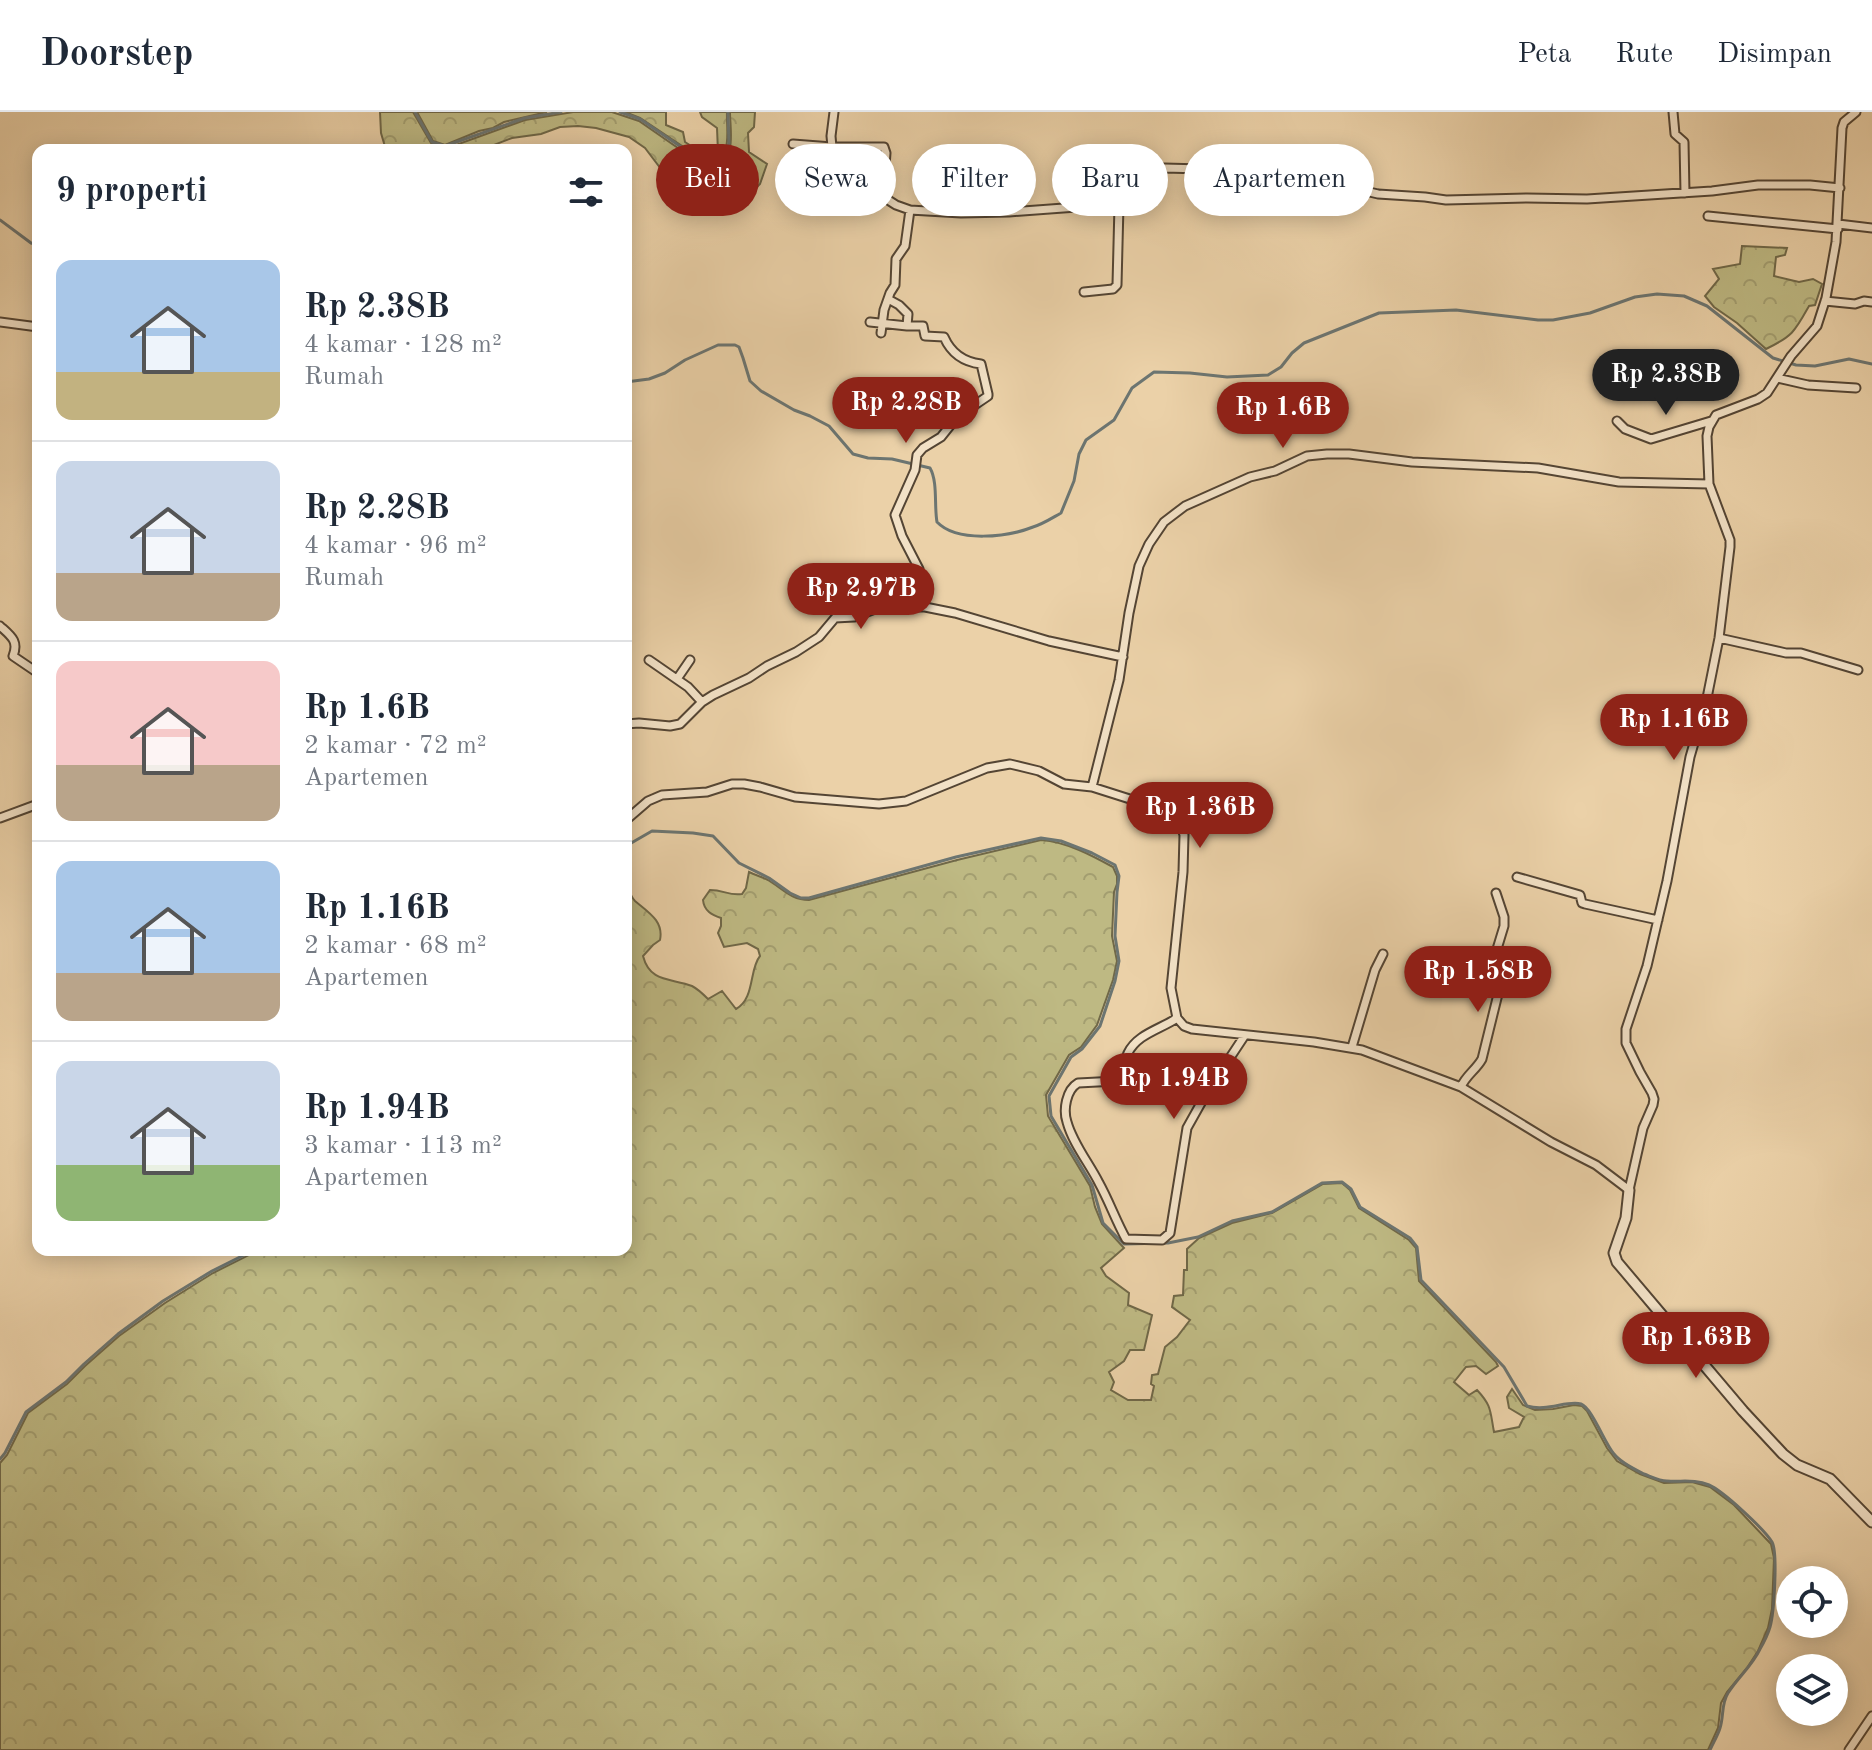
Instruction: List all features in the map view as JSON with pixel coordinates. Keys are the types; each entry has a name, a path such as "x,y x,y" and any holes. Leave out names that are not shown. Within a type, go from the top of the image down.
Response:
{"street":[{"path":"832,144 834,112"},
{"path":"1673,112 1675,134 1684,142 1685,193"},
{"path":"1617,421 1625,429 1651,439 1711,421 1722,412 1767,393 1791,356 1814,332 1825,301 1838,227 1842,128 1844,122 1856,112"},
{"path":"1168,168 1279,171 1378,194 1446,200 1587,199 1758,185 1840,188"},
{"path":"896,205 910,210 961,213 1052,209"},
{"path":"881,333 884,310 895,285 896,259 905,246 910,210"},
{"path":"1084,292 1113,289 1117,285 1119,216"},
{"path":"1708,216 1872,228"},
{"path":"888,299 908,314 907,326"},
{"path":"1825,301 1872,302"},
{"path":"0,322 32,326"},
{"path":"870,322 923,326 925,336 944,337 948,345 968,363 981,364 988,394 957,417 941,437 917,455 910,484 895,511 902,536 919,569 914,606"},
{"path":"1779,377 1808,385 1856,388"},
{"path":"1711,421 1707,436 1709,484 1730,540 1719,638 1707,698 1690,757 1658,920 1647,966 1626,1029 1626,1043 1654,1099 1643,1128 1626,1218 1614,1253 1617,1262 1783,1454 1797,1465 1830,1479 1872,1522"},
{"path":"1092,787 1119,680 1139,566 1164,522 1185,506 1307,456 1327,454 1538,468 1619,482 1709,484"},
{"path":"632,724 675,725 684,721 713,695 819,637 835,618 854,617 880,607 914,606 955,613 1049,641 1123,657"},
{"path":"0,626 15,642 15,657 32,669"},
{"path":"1719,638 1786,653 1801,653 1858,670"},
{"path":"649,660 688,687 702,702"},
{"path":"677,679 690,660"},
{"path":"632,815 648,801 662,795 707,792 732,784 760,787 795,797 879,804 906,801 987,768 1010,764 1039,771 1064,784 1092,787 1165,811 1174,815 1182,826 1185,848 1171,988 1177,1018 1184,1026 1352,1047 1461,1087 1551,1142 1596,1165 1629,1190"},
{"path":"0,818 32,806"},
{"path":"1517,877 1580,895 1583,903 1658,920"},
{"path":"1461,1087 1482,1059 1500,987 1497,949 1504,917 1496,893"},
{"path":"1352,1047 1375,970 1383,954"},
{"path":"1177,1018 1145,1035 1129,1049 1117,1081 1078,1083 1073,1086 1067,1100 1066,1121 1126,1239 1162,1240 1170,1233 1187,1128 1245,1035"},
{"path":"1849,1750 1872,1716"},
{"path":"1864,1727 1871,1734"}],"green space":[{"path":"380,112 413,112 433,144 384,144"},
{"path":"417,112 547,112 504,122 447,144 433,141"},
{"path":"573,112 612,112 639,121 672,144 656,144 656,162 645,148 629,137 596,128 560,127 541,134 512,138 496,144 459,144 525,120"},
{"path":"625,112 666,112 666,125 683,132 688,144 679,144 640,118"},
{"path":"700,112 727,112 727,143 718,144 717,128"},
{"path":"730,112 755,112 754,127 748,133 749,144 730,144"},
{"path":"759,159 767,164 759,185"},
{"path":"1742,246 1787,248 1785,255 1776,257 1774,276 1799,282 1813,279 1822,284 1815,305 1809,306 1792,332 1766,349 1714,307 1705,296 1719,279 1713,269 1740,264"},
{"path":"1041,840 1060,843 1087,854 1113,867 1117,876 1112,936 1117,961 1113,980 1097,1025 1081,1047 1069,1055 1046,1095 1048,1116 1090,1186 1102,1224 1124,1248 1101,1268 1106,1276 1129,1293 1128,1305 1152,1315 1144,1350 1130,1350 1124,1361 1109,1372 1114,1382 1111,1390 1128,1400 1151,1400 1154,1386 1151,1384 1152,1375 1158,1374 1165,1347 1190,1320 1172,1307 1174,1296 1183,1295 1187,1249 1199,1238 1232,1223 1272,1213 1323,1184 1342,1183 1350,1190 1359,1208 1409,1240 1416,1248 1419,1281 1496,1362 1498,1366 1486,1374 1476,1366 1466,1367 1454,1382 1469,1395 1477,1390 1482,1396 1490,1409 1494,1432 1519,1427 1524,1417 1509,1408 1507,1397 1512,1389 1523,1405 1535,1410 1582,1406 1617,1461 1664,1483 1692,1482 1710,1487 1734,1505 1771,1544 1774,1558 1768,1628 1758,1651 1721,1703 1718,1728 1708,1750 0,1750 0,1463 28,1413 67,1384 119,1336 165,1303 247,1256 632,1256 632,897 660,927 660,940 643,956 651,971 662,978 692,986 708,999 722,991 736,1009 746,998 760,956 758,949 747,943 724,947 718,933 721,918 709,912 703,900 710,890 742,894 749,872 792,896 809,900"}],"waterway":[{"path":"415,112 432,142 438,144"},
{"path":"451,144 525,118 561,112"},
{"path":"620,112 640,119 697,159 710,162 724,158 729,143 728,112"},
{"path":"0,220 32,243"},
{"path":"632,381 665,373 718,345 735,345 739,347 750,381 794,410 829,426 853,454 930,468 934,480 937,522 957,533 983,536 1023,531 1061,513 1086,440 1114,420 1132,388 1154,372 1227,377 1268,375 1281,367 1304,343 1379,313 1456,310 1553,320 1590,313 1635,297 1657,294 1684,296 1707,306 1773,358 1796,365 1815,366 1849,359 1872,364"},
{"path":"632,843 652,831 713,836 739,863 801,898 1041,838 1061,841 1115,865 1119,876 1115,936 1119,961 1115,981 1100,1026 1082,1049 1071,1057 1049,1096 1051,1116 1092,1185 1103,1223 1124,1244 1168,1243 1198,1237 1232,1221 1272,1212 1322,1183 1342,1182 1351,1189 1360,1207 1410,1238 1417,1247 1421,1280 1504,1367 1527,1406 1542,1408 1581,1404 1590,1412 1610,1449 1624,1463 1662,1480 1704,1483 1733,1502 1772,1542 1775,1570 1773,1609 1763,1644 1726,1697 1720,1728 1710,1750"},
{"path":"0,1459 26,1412 66,1382 118,1334 163,1301 242,1256"}]}
